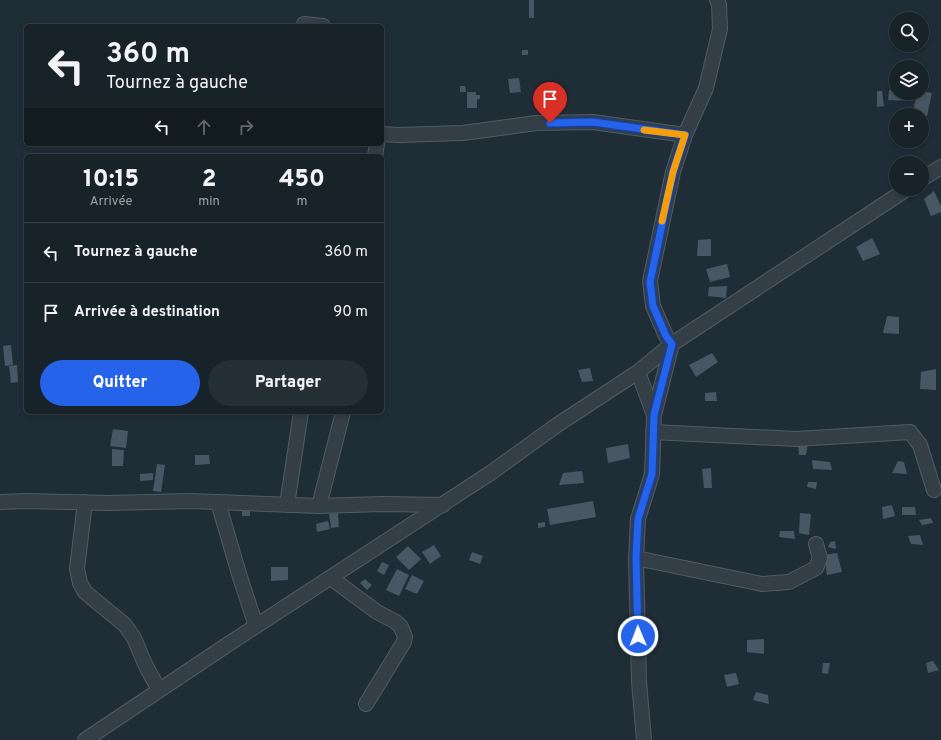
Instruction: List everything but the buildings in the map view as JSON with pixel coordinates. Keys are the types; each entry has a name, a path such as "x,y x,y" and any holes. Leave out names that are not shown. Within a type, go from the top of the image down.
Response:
{"street":[{"path":"672,344 666,336 653,306 650,282 673,172 685,135 706,88 720,29 719,4 717,0"},
{"path":"384,134 463,133 536,123 593,122 685,135"},
{"path":"929,175 941,167"},
{"path":"85,740 256,626 443,506 557,425 638,372 672,344 896,196"},
{"path":"644,740 639,682 636,558 638,519 652,474 654,415 672,344"},
{"path":"638,372 654,415"},
{"path":"287,505 301,414"},
{"path":"319,506 342,414"},
{"path":"653,432 796,440 910,432 920,445 934,490"},
{"path":"0,502 26,500 85,502 218,502 319,506 383,504 443,506"},
{"path":"85,502 77,569 80,583 85,592 125,625 134,638 145,664 159,690"},
{"path":"218,502 256,626"},
{"path":"636,558 762,584 788,582 816,568 820,558 816,544"},
{"path":"331,578 377,612 396,622 401,627 405,637 404,642 366,704"}],"slow traffic":[{"path":"644,130 685,135 673,172 662,221"}],"route":[{"path":"550,123 593,122 685,135 673,172 650,282 653,306 666,336 672,344 654,415 652,474 638,519 636,558 638,636"}]}
